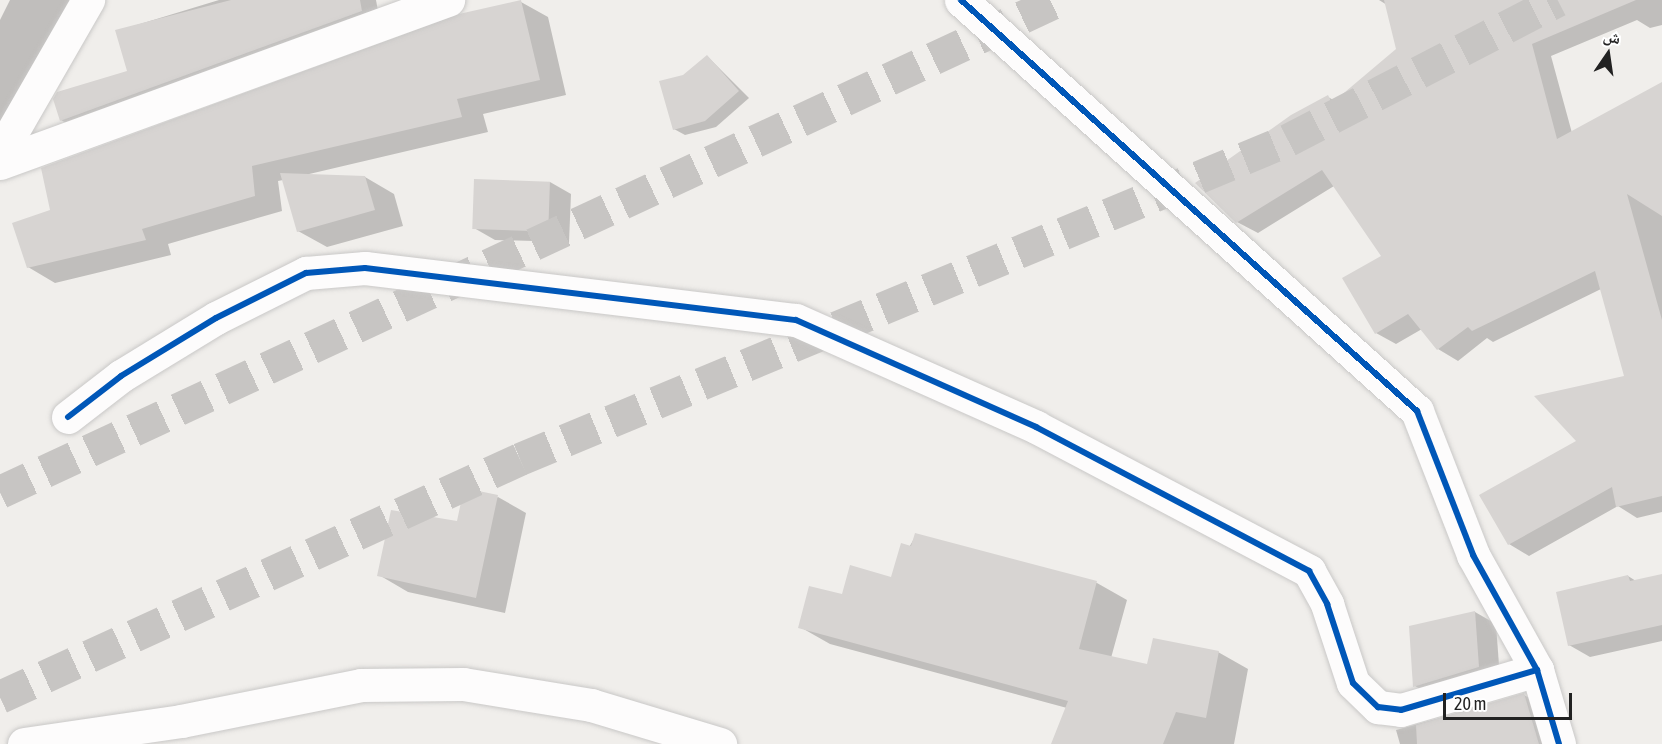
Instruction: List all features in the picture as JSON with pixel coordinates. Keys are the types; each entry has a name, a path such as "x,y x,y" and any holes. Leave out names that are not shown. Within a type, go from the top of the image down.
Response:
{"street":[{"path":"0,153 88,0"},
{"path":"0,163 448,0"},
{"path":"961,0 1417,411 1473,555 1537,670 1559,744"},
{"path":"68,417 88,398 197,329 306,273 365,268 796,320 1036,427 1309,571 1327,604 1353,683 1378,706 1401,710 1537,670"},
{"path":"115,744 191,733 361,685 463,684 591,705 720,744"},
{"path":"24,744 191,733"}],"building":[{"path":"231,0 360,0 362,11 60,121 53,99 57,92 127,71 115,30"},
{"path":"521,0 540,80 457,99 462,117 252,166 255,196 142,229 146,240 27,268 12,223 50,210 41,168 459,14"},
{"path":"1384,0 1636,0 1532,44 1557,139 1662,82 1662,216 1627,194 1662,320 1662,496 1616,507 1612,487 1508,545 1479,495 1576,441 1534,396 1624,376 1595,271 1472,331 1468,327 1437,350 1408,314 1375,334 1342,278 1381,256 1322,170 1236,223 1195,183 1291,115 1328,95 1332,103 1396,49"},
{"path":"707,55 739,91 705,121 673,130 659,81 683,75"},
{"path":"280,173 365,176 375,210 297,232"},
{"path":"474,179 550,182 548,232 472,229"},
{"path":"464,488 498,495 476,598 377,576 391,510 457,521"},
{"path":"915,533 1097,581 1079,649 1147,664 1153,638 1219,651 1206,718 1176,712 1163,744 1051,744 1068,701 798,628 809,586 842,594 850,565 891,577 901,543 911,546"},
{"path":"1662,574 1662,625 1568,646 1556,592 1628,575 1630,581"},
{"path":"1475,611 1479,667 1413,687 1409,626"},
{"path":"1524,693 1539,744 1417,744 1416,725"}],"tunnel":[{"path":"0,492 1059,0"},
{"path":"0,697 520,459 1288,140 1558,0"}],"cycle path":[{"path":"961,0 1417,411 1473,555 1537,670 1559,744"},
{"path":"68,417 121,376 216,318 306,273 365,268 796,320 1036,427 1309,571 1327,604 1353,683 1378,707 1401,710 1537,670"}]}
